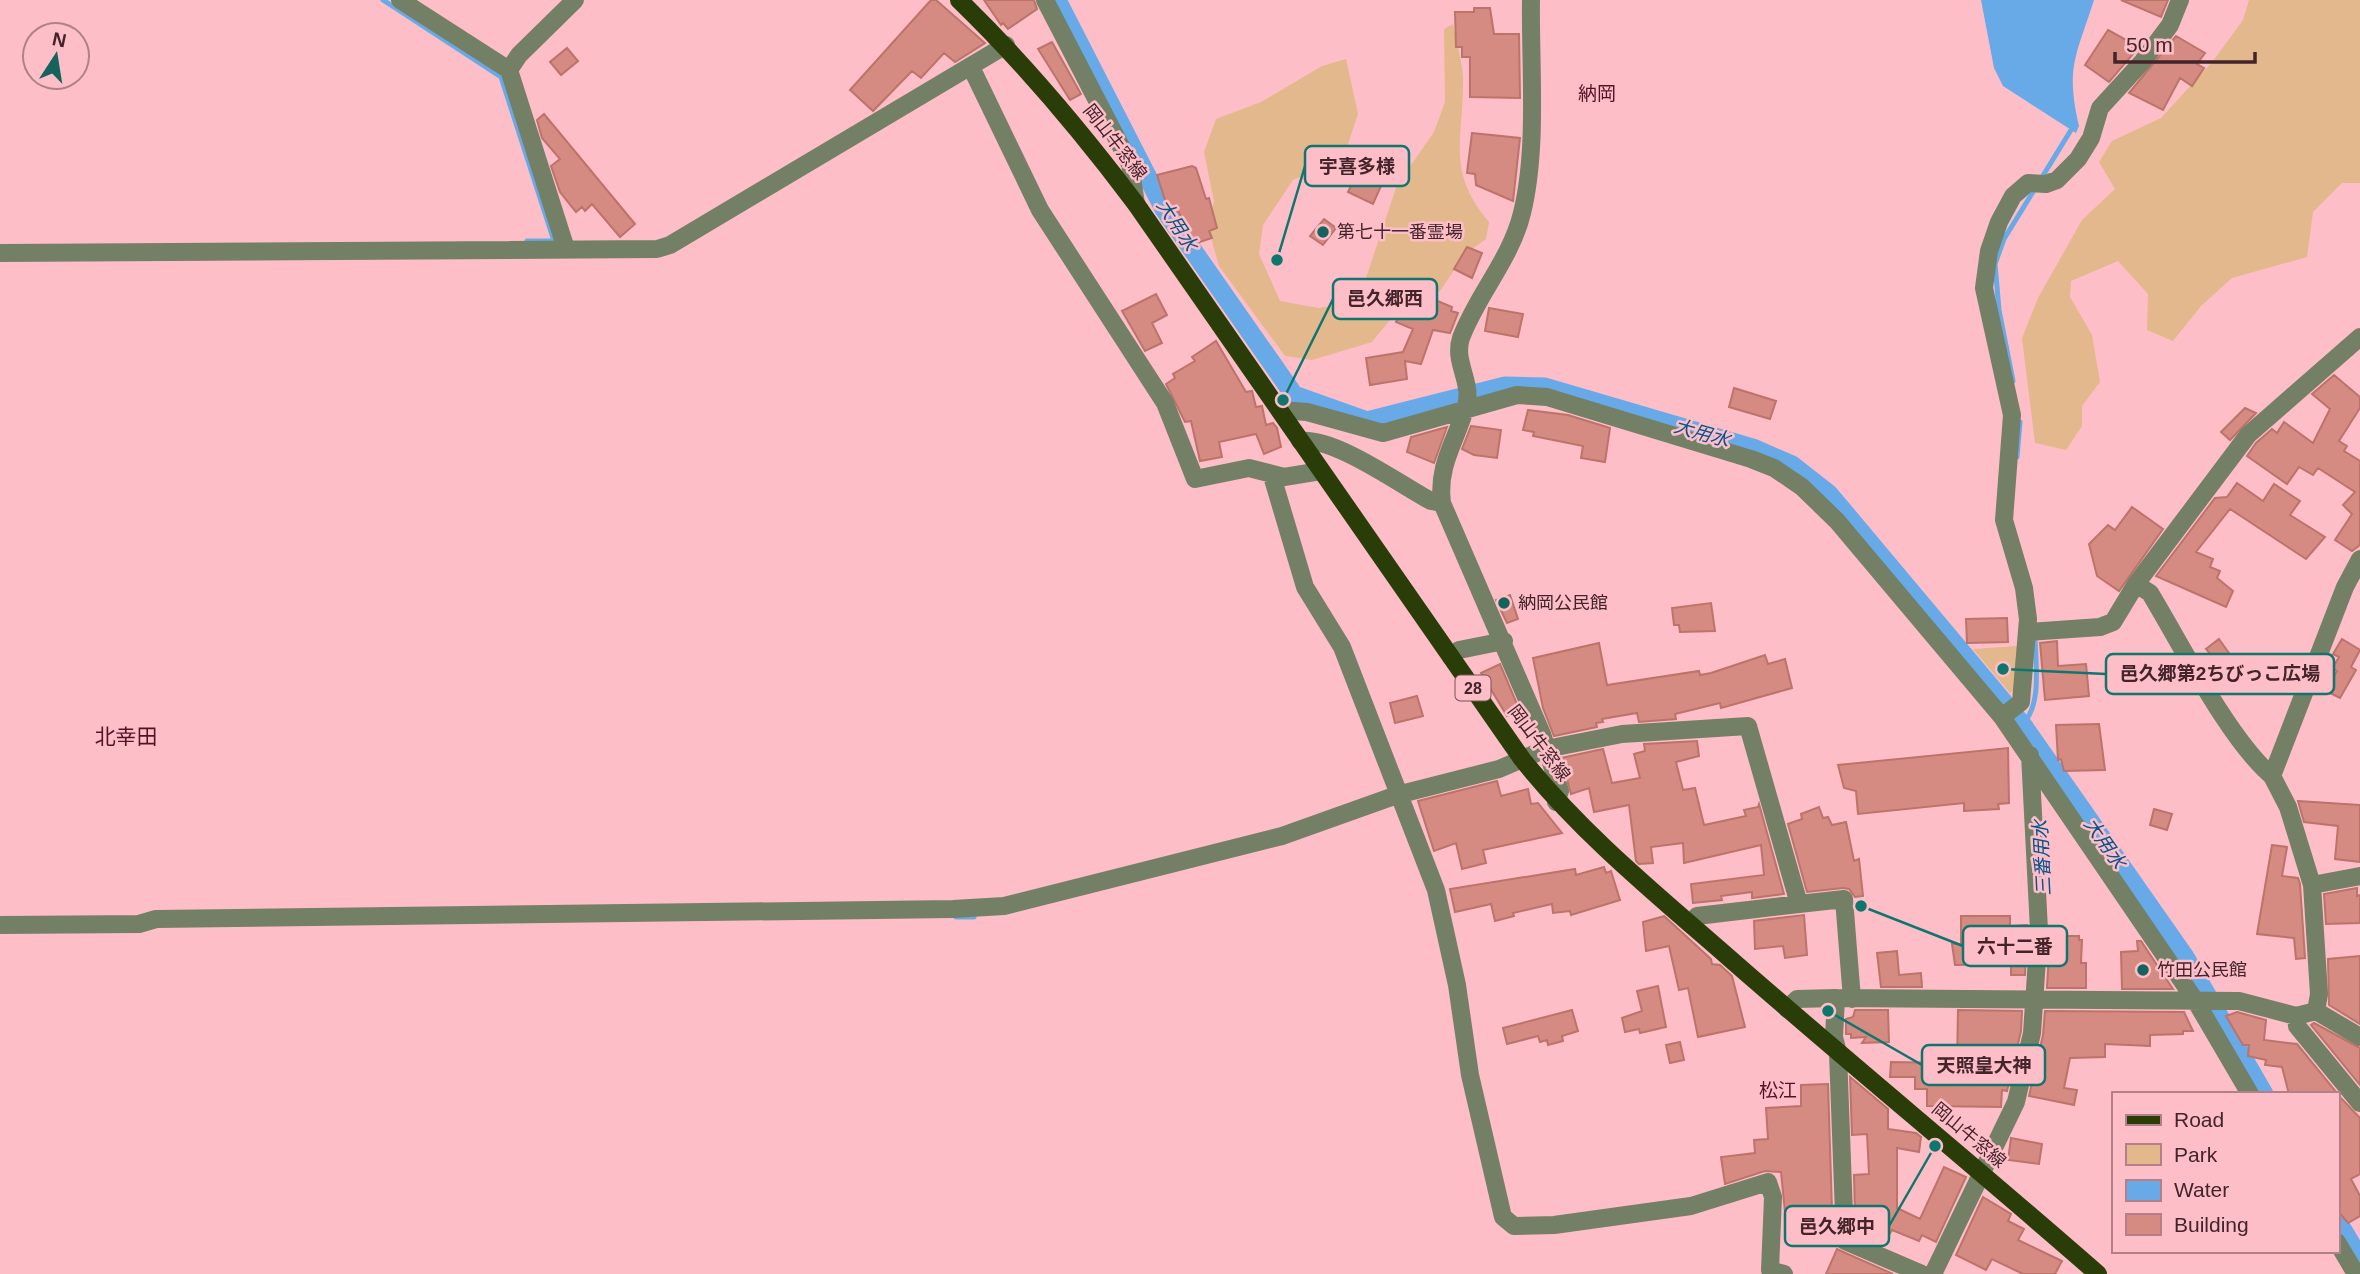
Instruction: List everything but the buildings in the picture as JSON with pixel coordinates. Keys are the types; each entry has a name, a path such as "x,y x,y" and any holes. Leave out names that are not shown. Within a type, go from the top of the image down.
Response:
{"main road":[{"name":"岡山牛窓線","path":"959,0 1006,45 1081,131 1136,204 1522,759 1556,802 1590,836 1787,1009 2098,1274"}],"street":[{"path":"400,0 509,69 566,249"},
{"path":"509,69 519,55 575,0"},
{"path":"1045,0 1130,164 1136,204"},
{"path":"1531,0 1530,145 1522,214 1509,248 1462,338 1457,357 1466,399 1443,471 1442,503 1504,641 1546,749 1560,791 1556,802"},
{"path":"2008,712 2021,702 2028,632 2024,588 2004,520 2012,415 1984,288 1989,251 2013,196 2028,183 2046,184 2057,180 2086,148 2100,108 2143,61 2170,25 2179,0"},
{"path":"0,253 647,249 670,245 1006,45"},
{"path":"971,67 1040,210 1166,403 1195,480 1249,468 1264,470 1272,476 1305,587 1342,647 1436,890 1457,985 1470,1075 1503,1217 1514,1226 1568,1223 1691,1206 1768,1182 1773,1197 1770,1270 1784,1274"},
{"path":"2028,632 2100,627 2113,622 2136,584 2248,435 2360,337"},
{"path":"1280,410 1307,412 1383,432 1466,399 1517,395 1547,397 1777,461 1837,521 2008,712 2029,755 2204,1000 2249,1092"},
{"path":"1300,441 1309,440 1343,453 1431,501 1442,503"},
{"path":"1272,476 1308,475 1321,471"},
{"path":"2272,776 2345,587 2360,559"},
{"path":"2136,584 2150,593 2224,715 2260,766 2272,776 2288,807 2312,885 2319,994 2316,1011"},
{"path":"1451,657 1459,650 1504,641"},
{"path":"0,925 139,924 156,919 953,909 1004,906 1282,836 1397,795 1499,769 1546,749 1622,734 1748,726 1799,904"},
{"path":"1933,1274 2016,1102 2032,1032 2039,930 2029,755"},
{"path":"2312,885 2360,876"},
{"path":"1690,924 1697,916 1844,899 1844,998 1834,1037 1838,1053 1845,1241 1922,1274"},
{"path":"1787,1009 1797,999 1844,998 2239,1001 2296,1016 2316,1011 2360,1037"},
{"path":"2296,1016 2297,1026 2360,1103"},
{"path":"2339,1245 2356,1274"}],"green space":[{"path":"2249,0 2360,0 2360,183 2342,183 2313,212 2307,257 2232,278 2201,306 2173,341 2147,330 2148,294 2118,261 2071,281 2070,297 2092,335 2100,382 2082,406 2082,426 2066,450 2035,443 2022,338 2038,298 2082,220 2115,189 2099,162 2112,141 2161,118 2213,61 2243,20"},
{"path":"1453,24 1463,78 1460,137 1462,170 1475,203 1489,222 1486,239 1465,254 1440,291 1416,299 1394,315 1372,342 1312,360 1285,356 1219,266 1208,228 1214,201 1204,152 1216,119 1261,102 1322,66 1346,59 1358,114 1348,144 1335,161 1293,180 1263,225 1259,254 1280,301 1319,308 1348,303 1362,290 1397,185 1434,132 1445,102 1444,29"},
{"path":"2017,646 2016,689 2010,693 1973,649"}],"water":[{"path":"1981,0 2094,0 2078,48 2073,74 2079,126 2076,133 2003,86 1994,68"}],"waterway":[{"path":"383,0 501,77 554,241 527,241"},
{"name":"大用水","path":"1057,0 1164,209 1294,395 1367,421 1505,386 1545,387 1753,448 1792,465 1829,494 2022,724 2185,957 2263,1092"},
{"path":"2013,381 1999,310 1995,264 2004,239 2071,130"},
{"path":"2017,457 2020,422"},
{"path":"2022,724 2029,716 2035,695 2035,635"},
{"path":"956,917 974,917"},
{"name":"大用水","path":"2339,1223 2360,1259"}],"place":[{"name":"第七十一番霊場","path":"1323,232"},
{"name":"宇喜多様","path":"1277,260"},
{"name":"邑久郷西","path":"1283,400"},
{"name":"納岡公民館","path":"1504,603"},
{"name":"邑久郷第2ちびっこ広場","path":"2003,669"},
{"name":"六十二番","path":"1861,906"},
{"name":"竹田公民館","path":"2143,970"},
{"name":"天照皇大神","path":"1828,1011"},
{"name":"邑久郷中","path":"1935,1146"}],"district":[{"name":"納岡","path":"1597,93"},
{"name":"北幸田","path":"126,736"},
{"name":"松江","path":"1778,1090"}],"water label":[{"name":"三番用水","path":"2042,858"}]}
